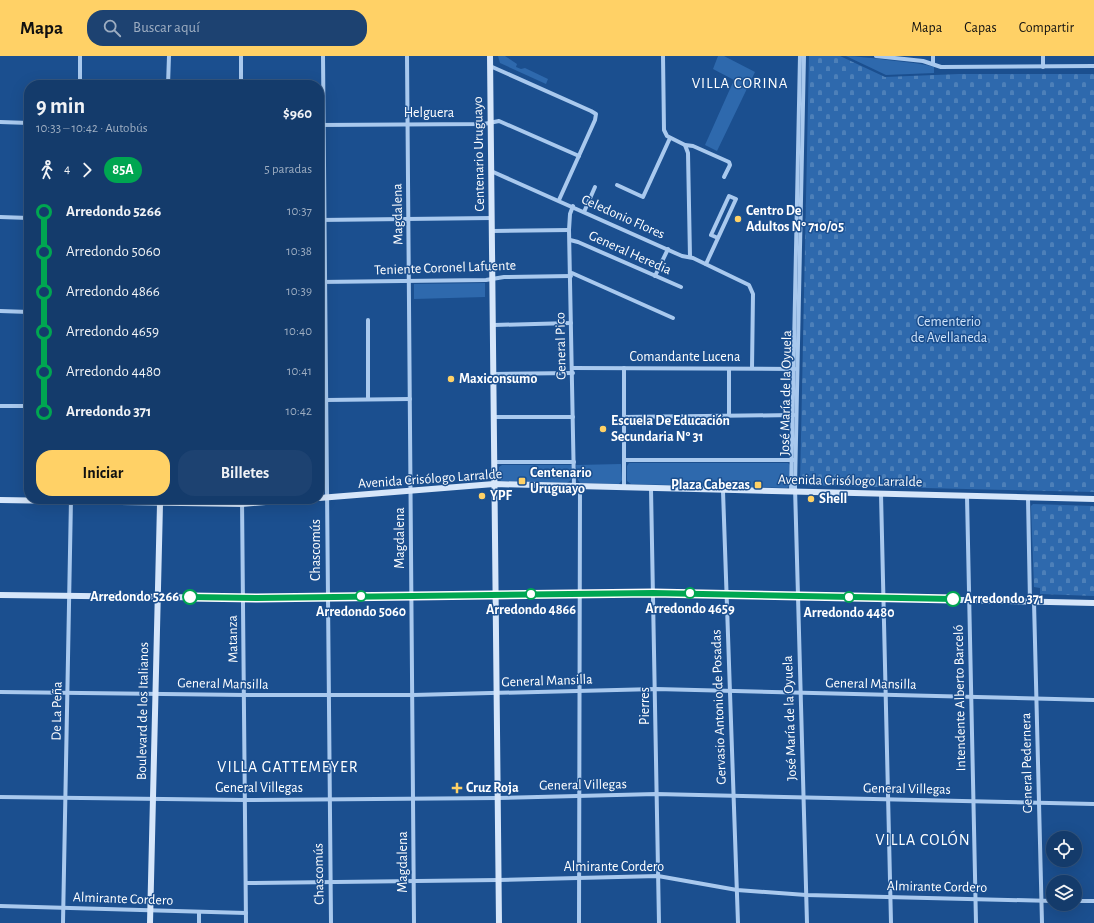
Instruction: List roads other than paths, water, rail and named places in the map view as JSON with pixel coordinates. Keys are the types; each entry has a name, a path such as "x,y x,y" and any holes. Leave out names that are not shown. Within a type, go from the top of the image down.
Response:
{"street":[{"path":"80,56 80,80"},
{"path":"168,80 169,56"},
{"path":"241,56 241,80"},
{"name":"Chascomús","path":"322,80 323,56"},
{"name":"Magdalena","path":"407,56 414,923"},
{"name":"Centenario Uruguayo","path":"490,56 492,279 494,325 494,484 499,923"},
{"path":"663,56 664,130 670,138 685,145 693,146 729,162 730,165 724,178"},
{"name":"José María de la Oyuela","path":"796,369 800,56"},
{"name":"José María de la Oyuela","path":"804,56 793,492 798,596 807,923"},
{"path":"876,56 918,60 941,67 1094,66"},
{"path":"933,56 933,64"},
{"path":"1043,56 1043,67"},
{"path":"490,66 596,114 595,120 559,200"},
{"name":"Helguera","path":"324,125 484,124 499,121 578,156"},
{"path":"0,122 24,123"},
{"path":"617,185 643,198 670,138"},
{"path":"685,145 688,153 690,257"},
{"name":"Celedonio Flores","path":"491,170 746,283 751,288 753,294 752,368"},
{"path":"584,212 595,187"},
{"path":"706,264 718,238 736,199 729,196 711,234 718,238"},
{"name":"General Pico","path":"573,206 570,214 571,323 574,462 577,486 580,594 579,923"},
{"path":"0,217 24,218"},
{"path":"324,220 492,218"},
{"name":"Chascomús","path":"324,220 331,923"},
{"name":"General Heredia","path":"492,231 570,230"},
{"name":"General Heredia","path":"570,240 578,242 681,287"},
{"path":"655,276 668,249"},
{"name":"Teniente Coronel Lafuente","path":"325,282 492,279 504,277 571,274 673,318"},
{"path":"0,311 24,312"},
{"path":"368,320 368,398"},
{"path":"494,325 571,323"},
{"name":"Comandante Lucena","path":"573,368 796,369"},
{"path":"624,368 624,488"},
{"path":"729,369 729,415"},
{"path":"494,374 573,373"},
{"path":"326,400 368,398 410,399"},
{"path":"0,406 24,406"},
{"path":"624,417 795,415"},
{"path":"494,417 573,417"},
{"path":"625,460 794,460"},
{"path":"495,462 574,462"},
{"name":"Avenida Crisólogo Larralde","path":"327,498 494,484 723,491 1094,499"},
{"name":"Pierres","path":"651,489 656,689 656,794 659,923"},
{"name":"Gervasio Antonio de Posadas","path":"723,491 738,923"},
{"path":"881,494 882,598 886,696 891,923"},
{"name":"Intendente Alberto Barceló","path":"967,496 976,923"},
{"name":"General Pedernera","path":"1028,498 1036,699 1042,923"},
{"path":"0,500 24,500"},
{"name":"De La Peña","path":"63,923 71,504"},
{"name":"Boulevard de los Italianos","path":"150,923 160,504"},
{"name":"Matanza","path":"242,504 246,923"},
{"path":"0,595 243,598 653,593 1094,603"},
{"name":"General Mansilla","path":"0,692 245,695 413,695 656,689 800,694 1094,700"},
{"name":"General Villegas","path":"0,797 245,800 498,798 656,794 1094,804"},
{"name":"Almirante Cordero","path":"246,883 498,880 658,876 737,890 806,895 1046,901"},
{"path":"1082,901 1094,901"},
{"name":"Almirante Cordero","path":"0,906 199,913 246,913"},
{"path":"199,913 199,923"}],"place":[{"name":"Centro De Adultos Nº 710/05","path":"738,219"},
{"name":"Maxiconsumo","path":"451,379"},
{"name":"Escuela De Educación Secundaria Nº 31","path":"603,429"},
{"name":"Centenario Uruguayo","path":"522,481"},
{"name":"Plaza Cabezas","path":"758,485"},
{"name":"YPF","path":"482,496"},
{"name":"Shell","path":"811,499"},
{"name":"Arredondo 4659","path":"690,593"},
{"name":"Arredondo 4866","path":"531,594"},
{"name":"Arredondo 5060","path":"361,596"},
{"name":"Arredondo 5266","path":"190,597"},
{"name":"Arredondo 4480","path":"849,597"},
{"name":"Arredondo 371","path":"953,599"},
{"name":"Cruz Roja","path":"457,788"}],"district":[{"name":"VILLA CORINA","path":"740,83"},
{"name":"VILLA GATTEMEYER","path":"288,767"},
{"name":"VILLA COLÓN","path":"923,840"}],"park label":[{"name":"Cementerio de Avellaneda","path":"949,330"}]}
